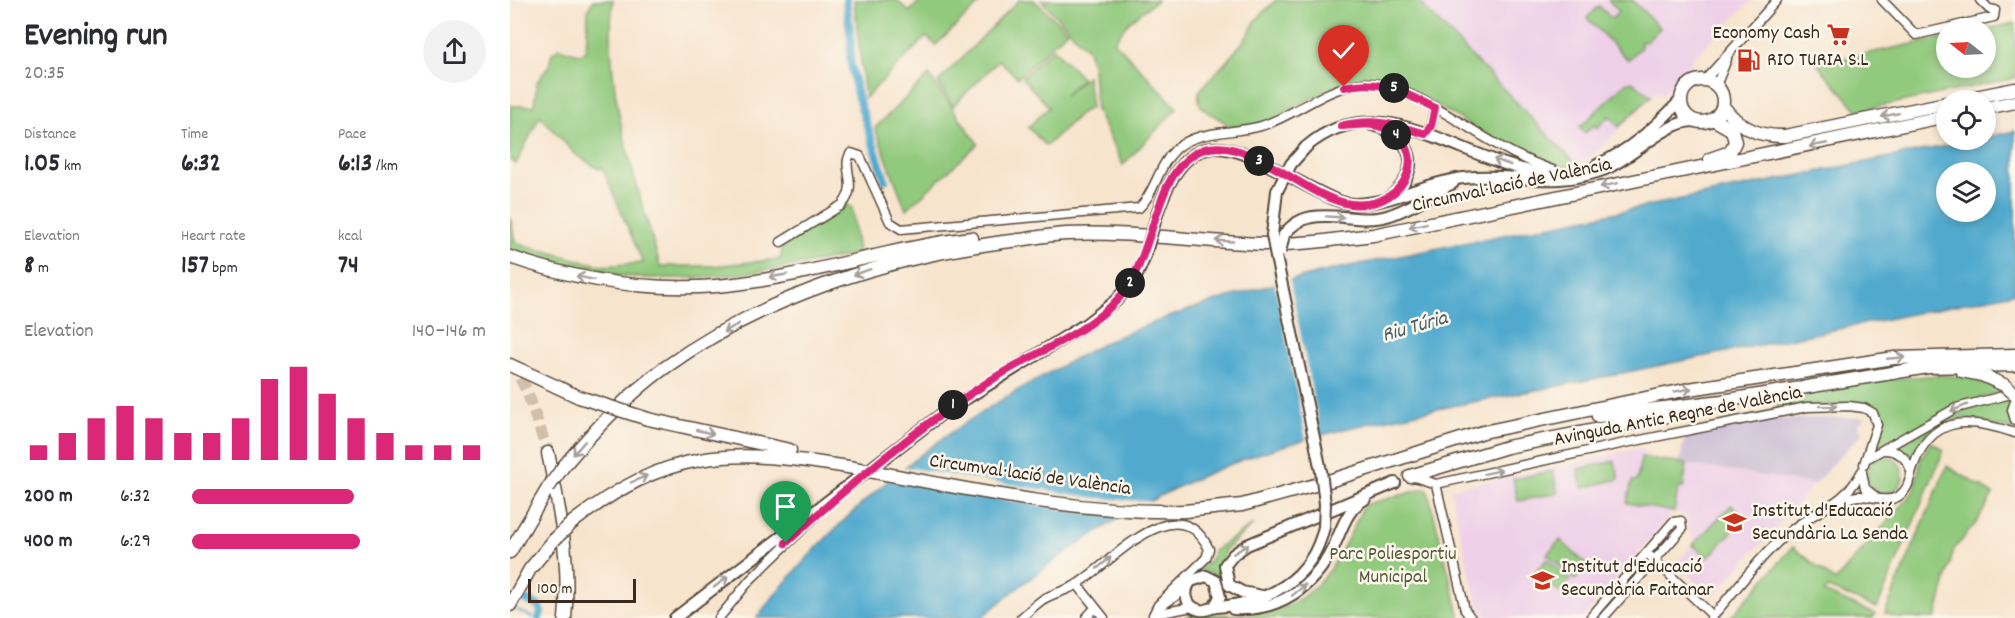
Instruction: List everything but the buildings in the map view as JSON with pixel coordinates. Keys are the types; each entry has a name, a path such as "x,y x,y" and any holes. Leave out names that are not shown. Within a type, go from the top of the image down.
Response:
{"highway":[{"path":"1723,106 1713,119 1704,122 1693,121 1684,112 1681,100 1686,87 1704,81 1716,86 1722,94 1723,106 1728,114 1752,132 1770,136 1785,136 1936,105"},
{"path":"1996,93 2015,89"},
{"path":"1996,106 2015,102"},
{"name":"Circumval·lació de València","path":"510,552 562,467 606,418 646,382 698,346 748,318 835,281 883,266 962,248 1064,234 1265,244 1305,243 1373,235 1936,118"},
{"path":"1666,173 1677,167 1730,152 1736,136 1732,130 1713,119"},
{"path":"510,257 549,270 606,282 660,287 717,286 961,239 1021,233 1064,234"},
{"path":"1322,478 1484,428 1625,401 1847,363 1931,356 2015,355"},
{"path":"510,364 579,397 648,420 764,446 846,463 1084,502 1186,508 1251,496 1510,426 1625,401"},
{"path":"1470,437 1579,419 1722,401 1913,369 1937,366 2015,365"},
{"path":"1913,369 1967,372 2004,386 2015,393"},
{"path":"1410,476 1507,447 1798,388"},
{"path":"548,453 561,516 566,614"},
{"path":"510,605 517,591 554,540 573,522 631,482 664,468 701,459 746,454 846,463"}],"main road":[{"path":"1263,596 1236,597 1220,591 1211,578 1194,574 1186,589 1187,599 1192,607 1202,611 1263,596 1280,590 1304,570 1316,554 1324,527 1325,504 1322,478 1272,235 1277,191 1291,164 1317,138 1341,126 1365,120 1387,122 1540,174 1563,175 1582,171 1622,152 1651,130 1681,100"},
{"path":"675,618 943,412 1086,324 1117,300 1137,274 1144,259 1168,182 1194,153 1213,147 1232,148 1330,198 1351,204 1381,203 1415,193 1439,182 1464,178 1481,176 1538,181 1570,179 1603,170 1644,147 1676,124 1693,121"},
{"path":"1341,126 1373,125 1395,134 1409,153 1411,170 1399,189 1381,203"},
{"path":"1277,252 1284,235 1294,222 1311,216 1361,219 1386,217 1464,178"},
{"path":"1263,596 1242,592 1228,585 1225,565 1234,554 1282,529 1410,476"},
{"path":"1219,607 1263,609 1276,605 1299,591 1326,561 1352,508 1395,483"},
{"path":"1219,607 1220,591"}],"street":[{"path":"1704,81 1735,43 1777,0"},
{"path":"1882,0 1916,34 1989,13 1980,0"},
{"path":"1716,86 1735,43"},
{"path":"781,242 842,205 851,191 847,160 851,153 860,156 890,222 901,229 1139,208 1145,202 1166,162 1185,142 1200,136 1240,132 1271,123 1344,87 1359,83 1387,85 1435,108 1508,151 1563,175"},
{"path":"1425,134 1431,126 1435,108"},
{"path":"1646,553 1712,617 1788,532 1836,503 1855,486 1868,458 1956,408 2015,393"},
{"path":"2015,401 2012,410 2015,420"},
{"name":"Avinguda Antic Regne de València","path":"1436,484 1625,442 1807,406 1850,406 1864,408 1873,413 1877,425 1863,468"},
{"path":"1836,503 1857,496 1894,498 1902,494 1911,480 1911,472 1925,440 1939,429 1951,424 1970,423 2015,433"},
{"path":"1881,450 1890,450 1904,457 1911,472"},
{"path":"719,618 750,580 786,543 888,456"},
{"path":"1450,463 1436,484 1465,610 1472,618"},
{"path":"1863,468 1865,488 1878,498"},
{"path":"1410,476 1436,484"},
{"path":"1590,618 1674,522 1681,521 1683,528 1603,618"},
{"path":"1021,618 1043,600 1077,584 1122,548 1155,527 1176,523 1191,526 1202,535 1209,549 1206,558 1194,574 1158,605 1151,616"},
{"path":"1077,584 1104,618"},
{"path":"1151,616 1186,589"},
{"path":"1151,616 1192,607"},
{"path":"1086,618 1095,608"}],"shaded area":[{"path":"1417,0 1752,0 1690,61 1693,65 1662,95 1658,91 1588,160 1575,162"},
{"path":"1865,417 1857,426 1863,432 1814,484 1679,463 1685,436 1763,419"},
{"path":"1642,448 1648,458 1814,484 1713,597 1676,564 1694,544 1692,534 1686,529 1688,518 1675,510 1583,618 1488,618 1478,608 1450,489"}],"green space":[{"path":"593,0 613,0 612,68 623,135 660,266 713,266 781,259 782,246 848,205 852,208 858,254 726,275 641,278 598,273 555,264 510,249 510,217 515,241 526,246 601,266 643,263 602,167 599,169 575,154 540,116 516,164 510,160 510,106 534,106 537,82 549,66 552,53 559,48 578,54 586,52 588,11"},
{"path":"854,0 897,0 909,12 921,0 983,0 936,45 926,37 865,98"},
{"path":"1019,0 1034,0 1067,31 1018,78 999,60 953,106 938,82"},
{"path":"1041,0 1157,0 1129,22 1114,41 1177,108 1123,165 1096,110 1093,68 1088,50"},
{"path":"1276,0 1417,0 1577,165 1555,166 1530,158 1418,95 1391,84 1365,80 1349,82 1332,88 1262,124 1246,128 1228,125 1203,109 1199,100 1199,91 1246,38 1256,20"},
{"path":"1608,0 1632,0 1660,28 1646,42 1641,41 1641,47 1628,60 1587,18 1599,6 1612,19 1619,11"},
{"path":"2015,23 2015,78 1958,90 1936,90 1936,95 1858,111 1817,64 1936,39 1936,78 1996,78 1996,27"},
{"path":"1053,48 1082,78 1064,96 1087,76 1091,108 1082,112 1046,146 1028,127 1049,107 1022,78"},
{"path":"929,75 978,144 906,210 875,128"},
{"path":"1632,81 1651,96 1619,127 1609,116 1597,128 1594,125 1585,133 1579,128 1626,83"},
{"path":"1939,375 1970,378 2002,391 1950,409 1887,445 1875,447 1881,424 1874,409 1814,404 1778,408 1777,399 1872,381"},
{"path":"2014,396 2008,412 2015,430 1963,419 1945,423 1931,432 1915,451 1912,460 1895,448 1940,420 1964,409"},
{"path":"1931,442 1944,450 1877,608 1828,588 1824,592 1875,614 1873,618 1730,618 1793,547 1835,581 1915,490 1921,458"},
{"path":"1641,457 1687,464 1683,488 1678,488 1674,512 1627,503 1632,481 1637,481"},
{"path":"1885,457 1898,462 1903,475 1898,488 1885,493 1872,488 1867,475 1872,462"},
{"path":"1615,461 1619,479 1582,488 1578,469"},
{"path":"1947,466 1993,494 1976,523 1954,549 1936,618 1898,618 1885,613"},
{"path":"1553,471 1558,493 1518,501 1513,479"},
{"name":"Parc Poliesportiu Municipal","path":"1427,488 1460,618 1184,618 1203,614 1265,613 1286,606 1304,596 1332,566 1364,505"},
{"path":"1731,505 1744,518 1708,558 1693,545"},
{"path":"1254,524 1224,551 1221,577 1207,572 1196,573 1211,560 1213,551"},
{"path":"1560,540 1588,566 1575,580 1547,554"},
{"path":"1547,559 1570,580 1559,592 1536,571"}],"water":[{"name":"Riu Túria","path":"2015,131 2015,293 1411,414 1280,447 1204,475 1135,509 1071,549 981,618 756,618 821,543 856,509 929,448 1010,395 1092,349 1143,326 1228,297 1345,267 1936,148 1936,150 1996,150 1996,135"}],"pier":[{"path":"1289,277 1322,440 1307,444 1274,280"},
{"path":"898,466 1095,498 1156,502 1127,517 1090,514 884,479"}],"waterway":[{"path":"846,0 851,39 850,59 857,95 885,180"},
{"path":"521,598 539,606 541,612 539,618"},
{"path":"513,608 533,618"}],"tunnel":[{"path":"512,362 527,391 548,453"}],"place":[{"name":"Economy Cash","path":"1838,34"},
{"name":"RIO TURIA S.L","path":"1749,61"},
{"name":"Institut d'Educació Secundària La Senda","path":"1734,523"},
{"name":"Institut d'Educació Secundària Faitanar","path":"1543,580"}],"route":[{"path":"786,543 817,514 943,412 1086,324 1117,300 1137,274 1144,259 1168,182 1194,153 1213,147 1232,148 1330,198 1351,204 1381,203 1399,189 1411,170 1409,153 1395,134 1373,125 1341,126 1365,120 1387,122 1425,134 1431,126 1435,108 1387,85 1359,83 1344,87"}]}
